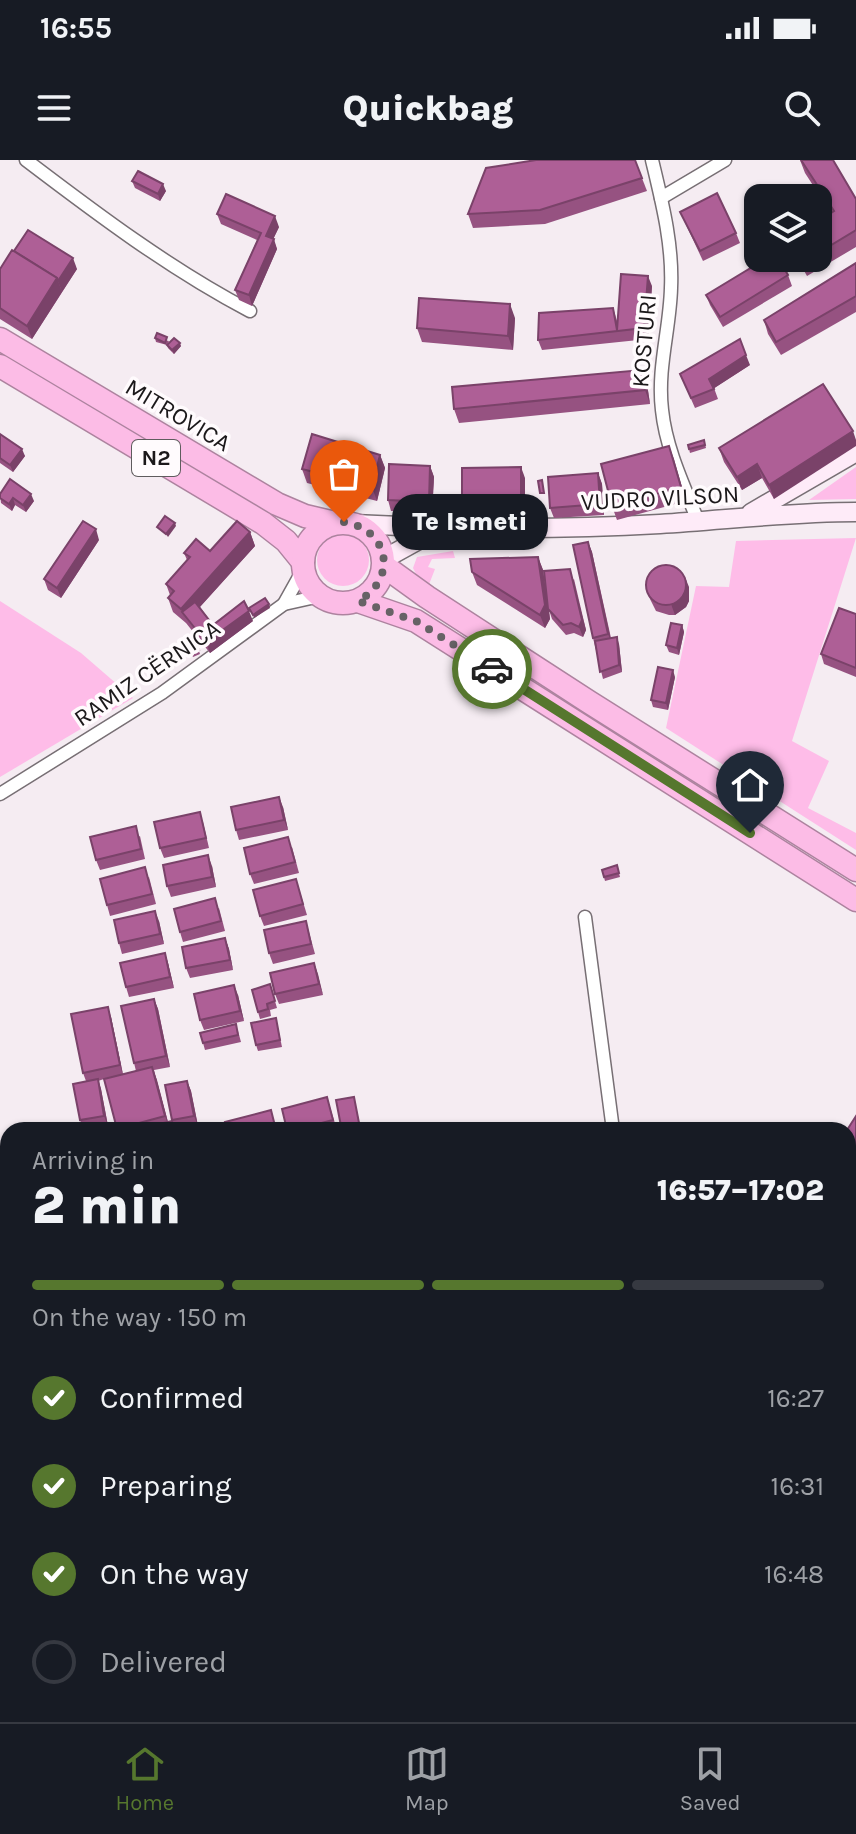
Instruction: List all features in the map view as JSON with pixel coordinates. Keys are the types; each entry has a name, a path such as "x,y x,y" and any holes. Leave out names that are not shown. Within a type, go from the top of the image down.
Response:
{"highway":[{"name":"MITROVICA","path":"0,339 267,499 305,516 344,524"},
{"name":"MITROVICA","path":"0,366 263,523 286,541 303,566"},
{"path":"303,566 312,537 322,528 344,524 374,537 384,562 427,597 856,870"},
{"path":"320,596 345,604 358,601 376,587 384,562"},
{"name":"N2","path":"303,566 307,580 320,596"},
{"path":"358,601 416,621 856,900"}],"main road":[{"path":"741,518 771,504 856,452"},
{"name":"VUDRO VILSON","path":"466,529 615,526 856,512"},
{"path":"344,524 466,529"},
{"path":"384,562 422,538 466,529"}],"street":[{"path":"26,160 139,242 202,284 250,311"},
{"name":"KOSTURI","path":"652,160 671,262 671,290 662,356 661,407 672,452 698,521"},
{"path":"661,198 725,160"},
{"path":"284,604 303,566"},
{"name":"RAMIZ CËRNICA","path":"0,794 162,693 284,604 320,596"},
{"path":"585,917 612,1122"}],"shaded area":[{"path":"856,467 856,499 809,500"},
{"path":"343,534 361,542 369,560 361,578 343,586 325,578 317,560 325,542"},
{"path":"856,538 792,741 829,761 808,808 856,833 856,850 666,728 696,586 729,587 736,541"},
{"path":"453,551 455,558 432,559 428,567 435,569 428,587 421,584 413,568 417,557"},
{"path":"0,601 81,653 133,698 0,777"}],"building":[{"path":"536,160 635,160 642,178 540,210 468,214 486,168"},
{"path":"801,160 833,160 856,199 856,230 832,245 832,184 817,184"},
{"path":"138,171 163,184 158,194 132,181"},
{"path":"717,193 736,233 700,251 680,212"},
{"path":"226,194 275,216 266,236 274,239 249,295 235,290 261,233 217,214"},
{"path":"28,230 73,258 58,281 14,251"},
{"path":"12,250 57,278 27,326 0,308 0,269"},
{"path":"856,263 856,296 776,342 764,320"},
{"path":"744,272 786,272 788,275 720,317 706,295"},
{"path":"621,274 648,276 644,328 538,340 539,313 613,308 617,330"},
{"path":"419,298 510,304 508,336 417,328"},
{"path":"157,333 167,337 165,343 155,338"},
{"path":"174,338 180,343 172,350 167,345"},
{"path":"740,339 746,355 709,379 714,389 691,398 680,374"},
{"path":"642,370 645,390 454,409 452,387"},
{"path":"823,384 853,431 769,485 757,464 737,477 719,448"},
{"path":"0,434 22,449 10,465 0,458"},
{"path":"312,434 380,455 372,487 302,469"},
{"path":"704,440 705,445 689,449 688,445"},
{"path":"669,446 681,487 612,506 601,464"},
{"path":"389,464 430,466 429,502 388,500"},
{"path":"521,467 521,499 462,500 462,468"},
{"path":"598,473 600,504 550,508 548,477"},
{"path":"10,479 31,494 23,505 13,498 9,504 0,498"},
{"path":"542,480 544,493 540,493 538,481"},
{"path":"492,510 512,510 512,519 493,518"},
{"path":"165,516 175,523 166,534 157,527"},
{"path":"83,521 96,529 57,588 44,579"},
{"path":"237,521 250,532 181,609 168,598 174,591 166,584 190,557 184,553 196,539 210,551"},
{"path":"588,542 608,634 593,638 573,545"},
{"path":"538,557 545,605 540,615 472,572 470,559"},
{"path":"666,565 680,571 686,585 680,599 666,605 652,599 646,585 652,571"},
{"path":"570,569 582,620 579,627 571,623 563,625 548,609 544,571"},
{"path":"265,598 269,604 253,615 249,608"},
{"path":"244,601 249,611 206,642 182,612 195,602 213,625"},
{"path":"839,608 856,614 856,668 821,654"},
{"path":"671,623 682,625 677,648 666,645"},
{"path":"617,637 619,665 600,672 595,641"},
{"path":"195,640 199,650 191,653 187,643"},
{"path":"658,667 673,670 666,703 651,700"},
{"path":"279,797 284,820 236,830 231,807"},
{"path":"200,812 206,838 160,848 154,822"},
{"path":"136,826 141,849 96,860 90,837"},
{"path":"288,837 295,862 250,874 244,848"},
{"path":"208,855 212,877 167,886 163,865"},
{"path":"617,865 619,873 604,877 602,870"},
{"path":"145,867 152,894 107,905 100,879"},
{"path":"296,879 303,904 260,916 253,890"},
{"path":"215,898 221,921 180,932 174,909"},
{"path":"155,911 160,934 119,943 114,920"},
{"path":"306,921 311,944 269,953 264,930"},
{"path":"225,938 230,960 186,968 182,947"},
{"path":"165,953 170,977 126,987 120,963"},
{"path":"314,963 319,984 275,994 270,973"},
{"path":"270,984 275,1001 267,1004 268,1009 258,1012 252,990"},
{"path":"234,985 240,1011 200,1020 194,994"},
{"path":"154,999 166,1056 134,1063 121,1006"},
{"path":"108,1007 120,1065 83,1073 71,1014"},
{"path":"276,1018 280,1040 256,1045 251,1023"},
{"path":"236,1024 238,1035 203,1043 200,1033"},
{"path":"152,1067 165,1116 143,1122 115,1122 104,1079"},
{"path":"98,1079 104,1116 80,1120 73,1084"},
{"path":"187,1081 194,1116 172,1120 165,1085"},
{"path":"327,1097 333,1120 285,1122 282,1109"},
{"path":"354,1097 359,1122 340,1122 336,1100"},
{"path":"271,1110 274,1122 225,1122"}],"way so far":[{"path":"344,522 365,529 374,537 384,559 382,577 376,587 358,601 416,621 492,669"}],"place":[{"name":"Te Ismeti","path":"344,522"}],"route":[{"path":"492,669 750,833"}]}
